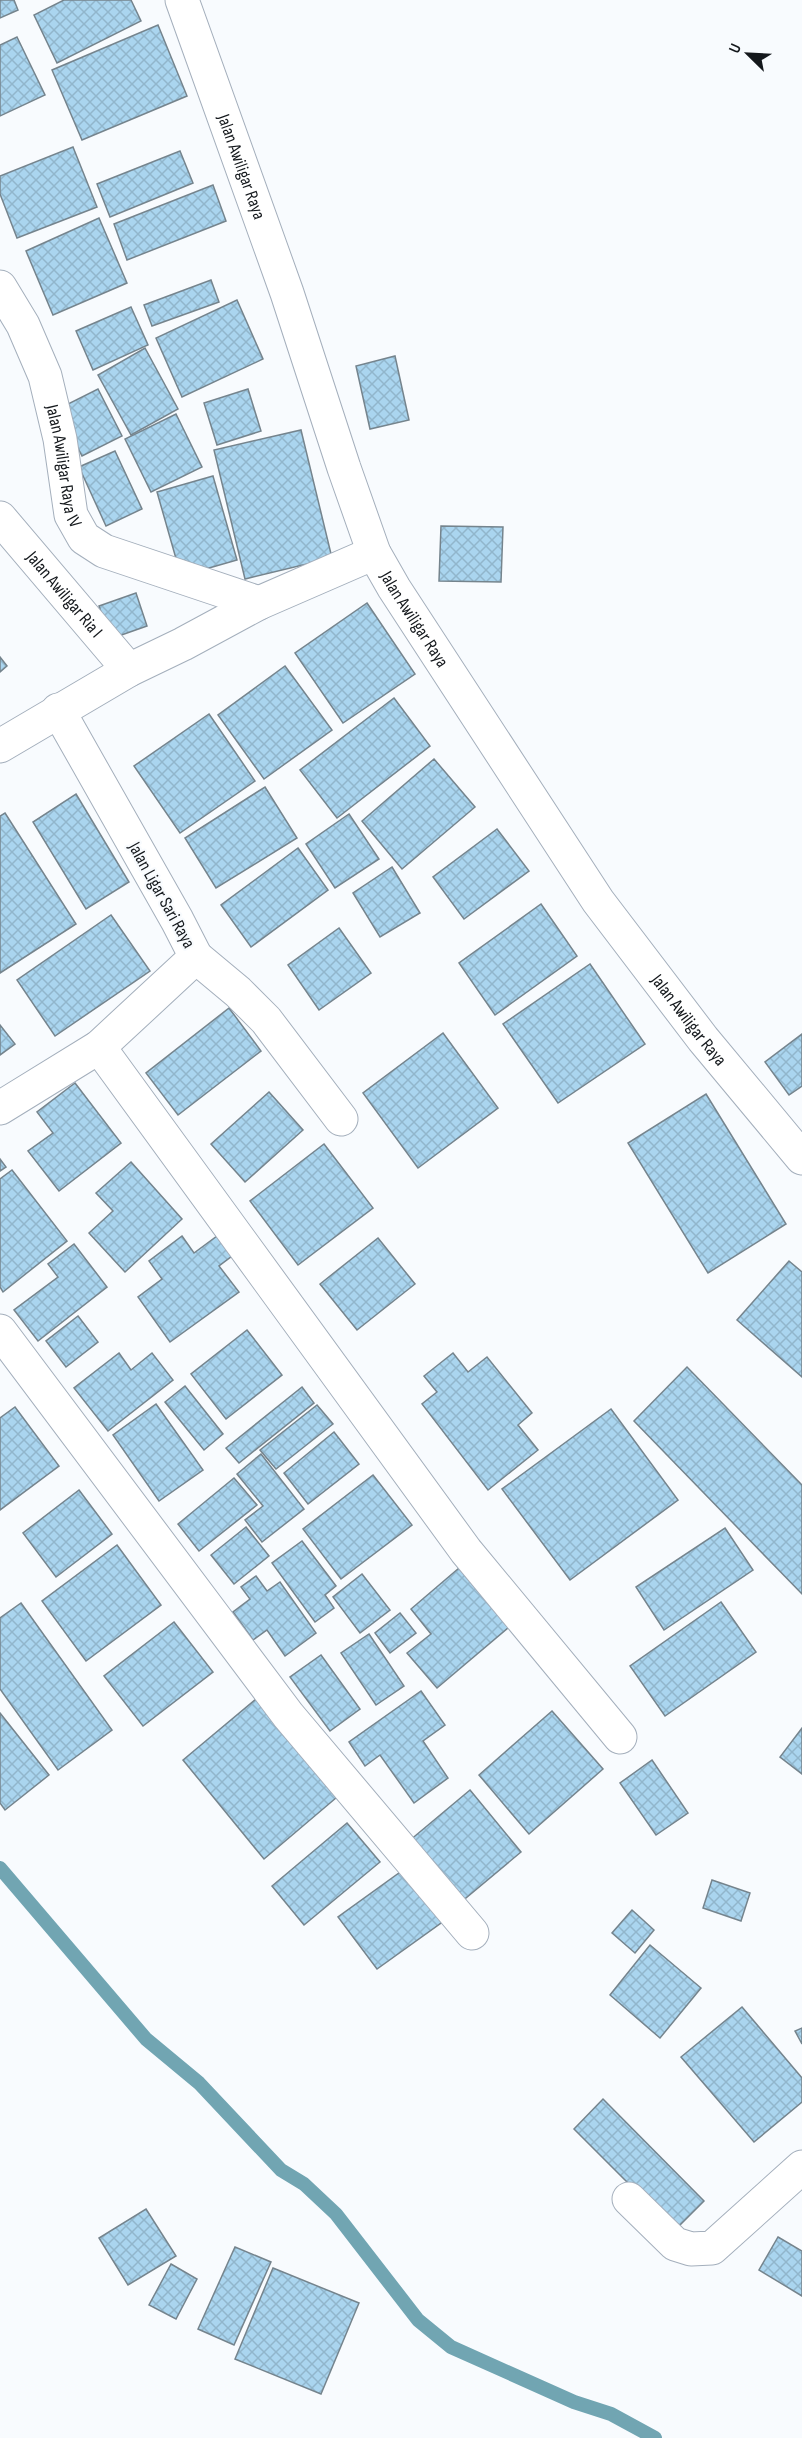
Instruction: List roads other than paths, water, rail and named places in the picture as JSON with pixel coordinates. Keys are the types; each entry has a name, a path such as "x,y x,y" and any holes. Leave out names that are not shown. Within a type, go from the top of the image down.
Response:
{"street":[{"name":"Jalan Awiligar Raya","path":"182,0 287,293 374,553 598,901 703,1039 802,1158"},
{"name":"Jalan Awiligar Raya IV","path":"0,287 23,325 45,376 60,439 71,516 84,538 104,551 259,603"},
{"name":"Jalan Awiligar Ria I","path":"0,519 129,669"},
{"path":"0,746 129,669 183,644 259,603 374,553"},
{"name":"Jalan Ligar Sari Raya","path":"0,1108 99,1047 196,957 58,710"},
{"path":"196,957 238,992 266,1020 342,1119"},
{"path":"99,1047 466,1551 620,1737"},
{"path":"0,1331 288,1715 472,1934"},
{"path":"629,2199 675,2244 691,2248 712,2248 802,2167"}],"waterway":[{"path":"0,1868 146,2039 199,2083 281,2170 304,2184 336,2214 418,2320 451,2347 574,2402 611,2414 655,2438"}]}
